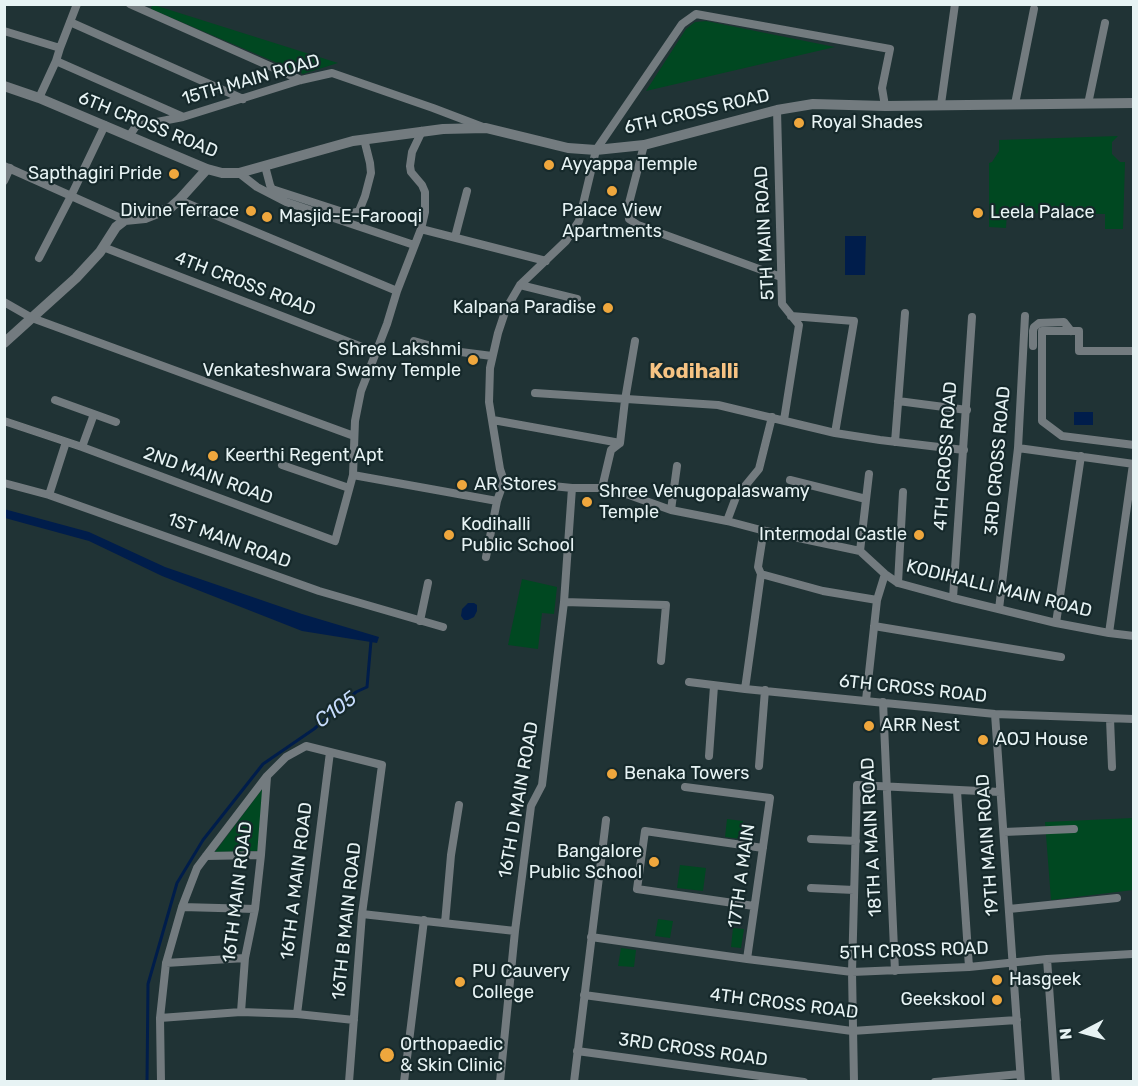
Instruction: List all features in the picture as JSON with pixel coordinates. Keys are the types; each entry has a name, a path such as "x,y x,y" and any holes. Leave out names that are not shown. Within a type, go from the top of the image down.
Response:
{"street":[{"path":"39,98 56,61 77,4"},
{"path":"130,4 301,81"},
{"path":"941,104 955,4"},
{"path":"1015,104 1034,9"},
{"path":"486,556 497,501 504,481 489,402 492,356 506,309 520,285 566,241 579,221 596,150 681,24 696,14 890,49 882,88 885,106"},
{"path":"70,22 243,99"},
{"path":"1088,104 1105,23"},
{"path":"4,31 60,48"},
{"path":"56,61 183,117"},
{"name":"15TH MAIN ROAD","path":"130,135 136,126 183,117 332,73 486,128"},
{"name":"6TH CROSS ROAD","path":"4,86 130,135 207,169 222,173 239,173 364,139 422,131 486,128 568,148 596,150 644,145 777,110 813,104 885,106 1134,103"},
{"name":"5TH MAIN ROAD","path":"777,110 783,304 798,325 784,420"},
{"path":"39,258 105,125"},
{"name":"2ND MAIN ROAD","path":"4,421 82,447 334,541 353,475 356,412 361,391 387,324 396,291 421,230 425,212 424,188 411,172 410,166 412,152 422,131"},
{"path":"265,166 272,189 349,214 359,211 371,173 364,139"},
{"path":"644,145 628,207 629,219 638,225 781,277"},
{"path":"4,181 7,167 124,220 145,218 170,208 207,169"},
{"path":"239,173 257,187 286,202 414,245"},
{"path":"455,237 467,191"},
{"path":"179,200 396,291"},
{"path":"4,343 76,278 124,220"},
{"path":"421,230 546,261"},
{"name":"4TH CROSS ROAD","path":"103,247 375,352"},
{"path":"520,285 578,299"},
{"path":"4,302 32,318 354,436"},
{"path":"895,442 905,313"},
{"path":"791,316 854,321 835,433"},
{"name":"4TH CROSS ROAD","path":"953,598 972,316"},
{"name":"3RD CROSS ROAD","path":"999,609 1018,448 1025,316"},
{"path":"1033,346 1034,327 1039,323 1064,322 1071,331"},
{"path":"1134,351 1079,351 1078,331 1042,331 1042,421 1062,436 1134,445"},
{"path":"414,341 445,350 492,356"},
{"path":"602,488 611,450 620,443 635,341"},
{"path":"535,393 718,405 835,433 964,450"},
{"path":"55,400 116,422"},
{"path":"898,401 967,410"},
{"path":"82,447 94,414"},
{"path":"727,521 736,497 759,468 772,417"},
{"path":"493,420 620,443"},
{"path":"49,495 66,442"},
{"path":"1018,448 1133,464 1109,633"},
{"path":"1056,623 1081,456"},
{"path":"282,465 349,488"},
{"path":"671,510 677,466"},
{"path":"504,481 615,490 671,510 860,551 869,474"},
{"path":"353,475 497,501"},
{"path":"790,480 866,499"},
{"name":"1ST MAIN ROAD","path":"4,483 49,495 319,591 443,627"},
{"name":"16TH D MAIN ROAD","path":"500,1082 515,931 531,806 542,785 564,602 572,488"},
{"path":"898,583 903,492"},
{"path":"745,689 761,574 758,567 763,534 761,530"},
{"name":"KODIHALLI MAIN ROAD","path":"860,551 898,583 1056,623 1134,636"},
{"path":"761,574 823,591 877,600"},
{"path":"866,700 877,600 885,574"},
{"path":"420,621 428,583"},
{"path":"564,602 666,605 661,662"},
{"path":"874,626 1061,657"},
{"name":"6TH CROSS ROAD","path":"689,682 995,714 1134,719"},
{"path":"709,756 714,686"},
{"path":"759,766 765,690"},
{"name":"18TH A MAIN ROAD","path":"883,702 895,971"},
{"name":"19TH MAIN ROAD","path":"995,714 1021,1078"},
{"path":"1110,718 1112,767"},
{"path":"161,1082 160,1018 166,963 182,907 197,868 267,776 286,757 306,746 330,752"},
{"name":"16TH B MAIN ROAD","path":"330,752 382,765 362,914 349,1082"},
{"name":"16TH A MAIN ROAD","path":"297,1014 330,752"},
{"name":"16TH MAIN ROAD","path":"241,1012 245,958 255,909 261,855 267,776"},
{"path":"854,1082 852,972 857,785 1000,792"},
{"name":"17TH A MAIN","path":"685,787 770,798 747,959"},
{"path":"957,791 969,967"},
{"path":"445,923 451,855 459,805"},
{"path":"574,1082 606,820"},
{"path":"1004,832 1074,829"},
{"path":"754,906 637,889 645,831 762,848"},
{"path":"811,839 856,841"},
{"path":"206,856 261,855"},
{"path":"810,888 854,890"},
{"path":"1009,909 1117,898"},
{"path":"182,907 255,909"},
{"path":"362,914 515,931"},
{"path":"404,1082 424,920"},
{"name":"5TH CROSS ROAD","path":"591,937 852,972 969,967 1132,954"},
{"path":"166,963 245,958"},
{"path":"1047,959 1056,1082"},
{"name":"4TH CROSS ROAD","path":"584,995 852,1031 1017,1020"},
{"path":"160,1018 241,1012 297,1014 354,1020"},
{"name":"3RD CROSS ROAD","path":"577,1051 804,1082"},
{"path":"935,1082 1021,1078"}],"green space":[{"path":"152,5 338,63 303,74 151,9"},
{"path":"706,21 835,47 646,91 686,29 695,22"},
{"path":"1118,136 1112,142 1112,154 1120,162 1125,162 1123,229 1105,229 1105,214 1007,213 1006,228 989,227 989,163 999,151 999,140"},
{"path":"522,579 557,587 554,614 542,613 538,649 508,645"},
{"path":"266,784 259,851 215,852"},
{"path":"1133,818 1133,890 1051,900 1045,822"},
{"path":"727,819 743,821 741,839 725,837"},
{"path":"680,865 706,868 703,891 677,888"},
{"path":"658,919 673,921 670,938 655,936"},
{"path":"733,928 744,929 741,948 731,947"},
{"path":"621,948 636,950 634,967 618,966"}],"water":[{"path":"845,236 866,236 865,275 845,275"},
{"path":"1074,412 1093,412 1093,425 1074,425"},
{"path":"4,509 89,532 165,567 302,614 379,637 377,643 302,631 162,576 89,541 5,518"},
{"path":"468,603 477,605 477,611 474,617 464,620 461,616 462,609"}],"waterway":[{"name":"C105","path":"147,1082 148,984 177,883 203,840 263,764 314,729 356,692 367,687 371,641"}],"place":[{"name":"Royal Shades","path":"799,123"},
{"name":"Ayyappa Temple","path":"549,165"},
{"name":"Sapthagiri Pride","path":"174,174"},
{"name":"Palace View Apartments","path":"612,191"},
{"name":"Divine Terrace","path":"251,211"},
{"name":"Leela Palace","path":"978,213"},
{"name":"Masjid-E-Farooqi","path":"267,217"},
{"name":"Kalpana Paradise","path":"608,308"},
{"name":"Shree Lakshmi Venkateshwara Swamy Temple","path":"473,360"},
{"name":"Keerthi Regent Apt","path":"213,456"},
{"name":"AR Stores","path":"462,485"},
{"name":"Shree Venugopalaswamy Temple","path":"587,502"},
{"name":"Kodihalli Public School","path":"449,535"},
{"name":"Intermodal Castle","path":"919,535"},
{"name":"ARR Nest","path":"869,726"},
{"name":"AOJ House","path":"983,740"},
{"name":"Benaka Towers","path":"612,774"},
{"name":"Bangalore Public School","path":"654,862"},
{"name":"Hasgeek","path":"997,980"},
{"name":"PU Cauvery College","path":"460,982"},
{"name":"Geekskool","path":"997,1000"},
{"name":"Orthopaedic & Skin Clinic","path":"387,1055"}],"district":[{"name":"Kodihalli","path":"694,372"}]}
